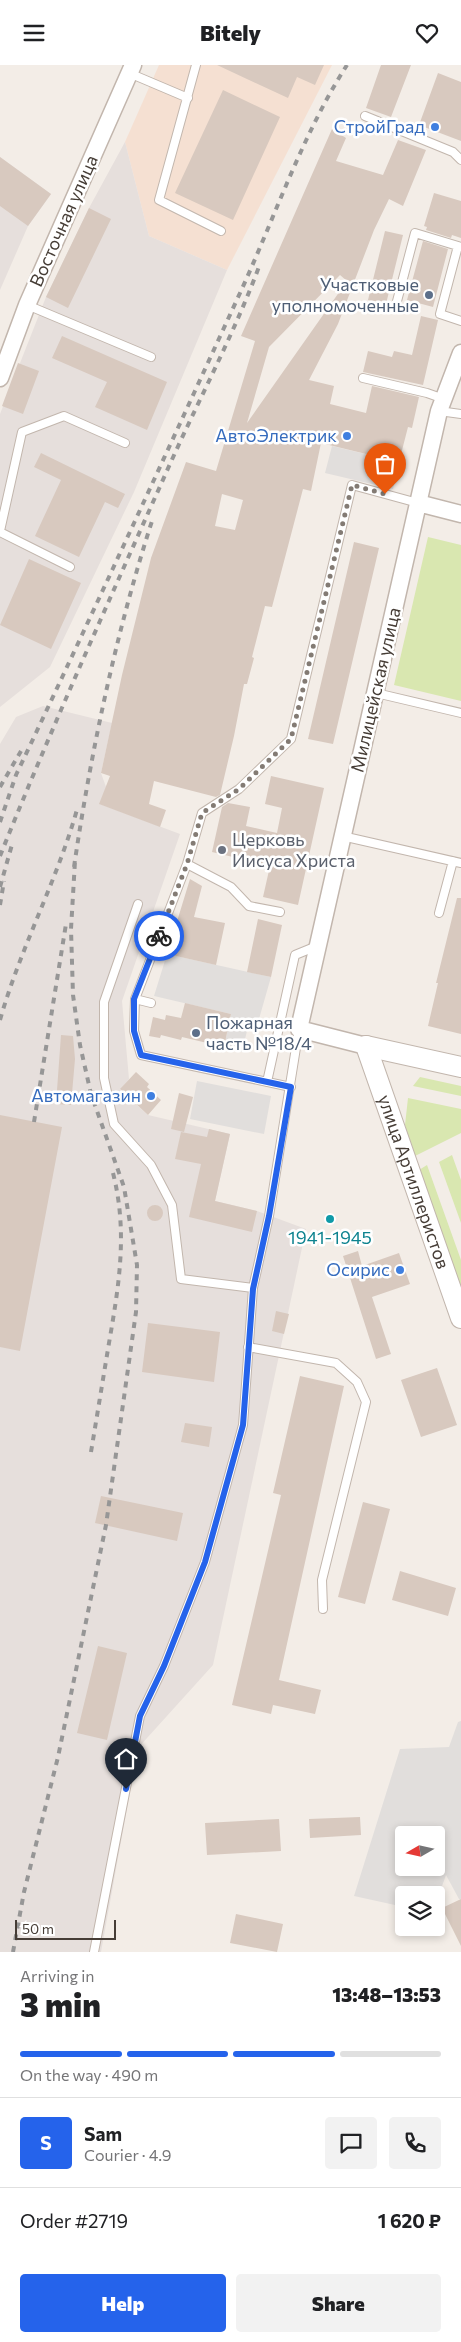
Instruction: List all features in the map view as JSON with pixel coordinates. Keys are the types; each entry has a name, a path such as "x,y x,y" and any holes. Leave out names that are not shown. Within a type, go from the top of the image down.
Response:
{"street":[{"name":"Восточная улица","path":"0,378 27,305 131,69"},
{"name":"Милицейская улица","path":"298,1029 441,405 461,353"},
{"path":"418,503 461,513"},
{"path":"298,1029 461,1067"},
{"name":"улица Артиллеристов","path":"366,1046 461,1318"}],"lane":[{"path":"196,65 159,199 220,231"},
{"path":"131,69 188,99"},
{"path":"365,116 453,152 461,160"},
{"path":"396,305 415,233 460,246 440,314 461,321"},
{"path":"27,305 151,357"},
{"path":"363,378 427,393 441,405 461,415"},
{"path":"70,567 0,532 22,432 64,416 125,443"},
{"path":"291,1087 141,1055 134,1031 134,999 187,864 202,813 239,789 291,739 352,485 418,503"},
{"path":"376,693 461,713"},
{"path":"342,836 457,862 439,913"},
{"path":"187,864 231,887 249,906 280,912"},
{"path":"138,904 104,1002 104,1078 114,1124 151,1165 172,1205 181,1279 253,1289"},
{"path":"267,1082 295,955 317,946"},
{"path":"134,999 151,1003"},
{"path":"94,1952 140,1716 164,1666 205,1562 243,1425 253,1289 269,1216 291,1087 298,1029"},
{"path":"248,1347 336,1363 357,1382 366,1402 322,1580 323,1609"}],"shaded area":[{"path":"159,65 332,65 227,270 149,236 125,142"},
{"path":"125,142 149,236 227,270 134,492 50,667 0,707 0,414 46,297 89,208"},
{"path":"0,157 51,194 28,226 0,290"},
{"path":"332,446 399,462 393,489 325,473"},
{"path":"43,706 112,723 101,773 106,787 100,804 180,834 122,1001 129,1079 120,1090 148,1115 230,1134 215,1201 257,1211 306,1229 213,1665 138,1748 101,1952 0,1952 0,744 16,717"},
{"path":"167,954 271,977 259,1019 250,1018 242,1052 224,1047 231,1014 154,996"},
{"path":"197,1081 271,1096 264,1134 190,1119"},
{"path":"461,1721 461,1899 459,1899 446,1875 442,1886 395,1886 395,1905 354,1896 400,1749 449,1747 458,1722"}],"green space":[{"path":"428,537 461,545 461,701 394,685"},
{"path":"420,1077 461,1086 461,1096 413,1086"},
{"path":"408,1098 461,1109 461,1133 413,1157 405,1125"},
{"path":"452,1155 461,1180 461,1223 439,1162"},
{"path":"427,1165 461,1260 461,1289 419,1170"}],"building":[{"path":"217,65 324,65 315,85 297,77 288,98"},
{"path":"381,65 411,65 391,117 366,108"},
{"path":"438,73 461,82 461,141 419,125"},
{"path":"223,90 280,117 233,220 175,193"},
{"path":"332,129 346,138 336,161 383,175 398,140 426,150 403,206 389,199 374,230 338,324 309,380 334,386 330,404 366,413 372,386 419,397 412,428 408,427 399,462 321,443 311,491 303,489 272,607 265,606 247,684 244,684 220,795 216,797 154,781 149,804 166,810 160,827 99,804 110,776 101,773 122,675 151,558 186,462 216,471 255,341 241,336","holes":["340,275 347,281 247,423 269,347","222,494 243,500 235,530 215,526"]},
{"path":"0,157 51,194 28,226 0,206"},
{"path":"434,193 461,201 461,238 452,235 451,238 426,230 427,227 424,226"},
{"path":"89,208 111,219 68,308 46,297"},
{"path":"385,231 403,235 386,304 368,300"},
{"path":"423,241 448,249 433,307 407,300"},
{"path":"421,316 438,320 423,385 363,372 368,351 392,357 394,351 412,355"},
{"path":"62,336 167,382 147,430 95,407 107,382 52,358"},
{"path":"18,363 39,371 23,414 2,406"},
{"path":"41,453 125,494 118,508 105,502 79,557 35,536 61,480 34,467"},
{"path":"354,542 379,548 333,744 308,739"},
{"path":"29,559 81,583 51,649 0,625"},
{"path":"271,776 324,788 298,905 263,897 270,866 212,852 222,807 228,803 250,807 246,826 277,833 282,808 265,804"},
{"path":"190,879 202,886 194,917 225,923 216,965 167,954"},
{"path":"457,898 461,898 461,1034 428,1026 438,983 436,983"},
{"path":"258,919 282,925 271,977 247,972"},
{"path":"185,1003 231,1014 224,1047 182,1037 181,1040 161,1035 160,1038 149,1036 153,1017 165,1020 166,1015 181,1018"},
{"path":"61,1035 73,1036 75,1059 71,1105 56,1104"},
{"path":"136,1072 149,1084 147,1087 161,1100 148,1115 120,1089"},
{"path":"179,1093 193,1097 184,1132 171,1129"},
{"path":"0,1115 62,1127 20,1351 0,1347"},
{"path":"209,1129 230,1134 215,1201 257,1211 252,1232 189,1217 201,1164 175,1159 181,1132 207,1137"},
{"path":"152,1205 158,1205 163,1210 161,1219 152,1221 147,1216 147,1210"},
{"path":"358,1251 362,1266 399,1253 410,1284 372,1297 391,1354 376,1359 343,1256"},
{"path":"276,1311 289,1314 284,1334 272,1331"},
{"path":"148,1323 220,1332 214,1382 142,1372"},
{"path":"437,1368 457,1425 421,1437 401,1380"},
{"path":"300,1376 344,1386 279,1680 321,1690 315,1714 273,1705 271,1714 232,1705 281,1495 273,1493"},
{"path":"185,1423 212,1427 209,1447 181,1442"},
{"path":"101,1496 183,1513 177,1541 95,1523"},
{"path":"363,1502 390,1509 365,1604 338,1597"},
{"path":"400,1571 456,1588 448,1616 392,1600"},
{"path":"98,1646 127,1653 107,1740 77,1733"},
{"path":"360,1817 361,1835 310,1838 309,1819"},
{"path":"279,1819 281,1851 207,1855 205,1823"},
{"path":"461,1899 461,1946 445,1914 445,1907"},
{"path":"236,1914 283,1924 277,1952 230,1943"}],"railway":[{"path":"0,822 16,775 240,293 316,119 347,65"},
{"path":"0,856 83,659 260,264"},
{"path":"74,867 88,780 106,693 127,606 152,521"},
{"path":"0,787 21,751"},
{"path":"0,1020 18,966 70,833 78,806"},
{"path":"0,887 13,841"},
{"path":"13,1952 24,1892 58,1757 106,1525 136,1312 137,1265 124,1187 91,1094 80,1045 73,995 71,929 75,861"},
{"path":"0,905 4,881"},
{"path":"34,1122 66,924"},
{"path":"91,1452 119,1279 120,1216 113,1173"}],"way so far":[{"path":"159,936 187,864 202,813 239,789 291,739 352,485 385,494"}],"place":[{"name":"СтройГрад","path":"435,127"},
{"name":"Участковые уполномоченные","path":"429,295"},
{"name":"АвтоЭлектрик","path":"347,436"},
{"name":"Церковь Иисуса Христа","path":"222,850"},
{"name":"Пожарная часть №18/4","path":"196,1033"},
{"name":"Автомагазин","path":"151,1096"},
{"name":"1941-1945","path":"330,1219"},
{"name":"Осирис","path":"400,1270"}],"route":[{"path":"126,1789 140,1716 164,1666 205,1562 243,1425 253,1289 269,1216 291,1087 141,1055 134,1031 134,999 159,936"}]}
